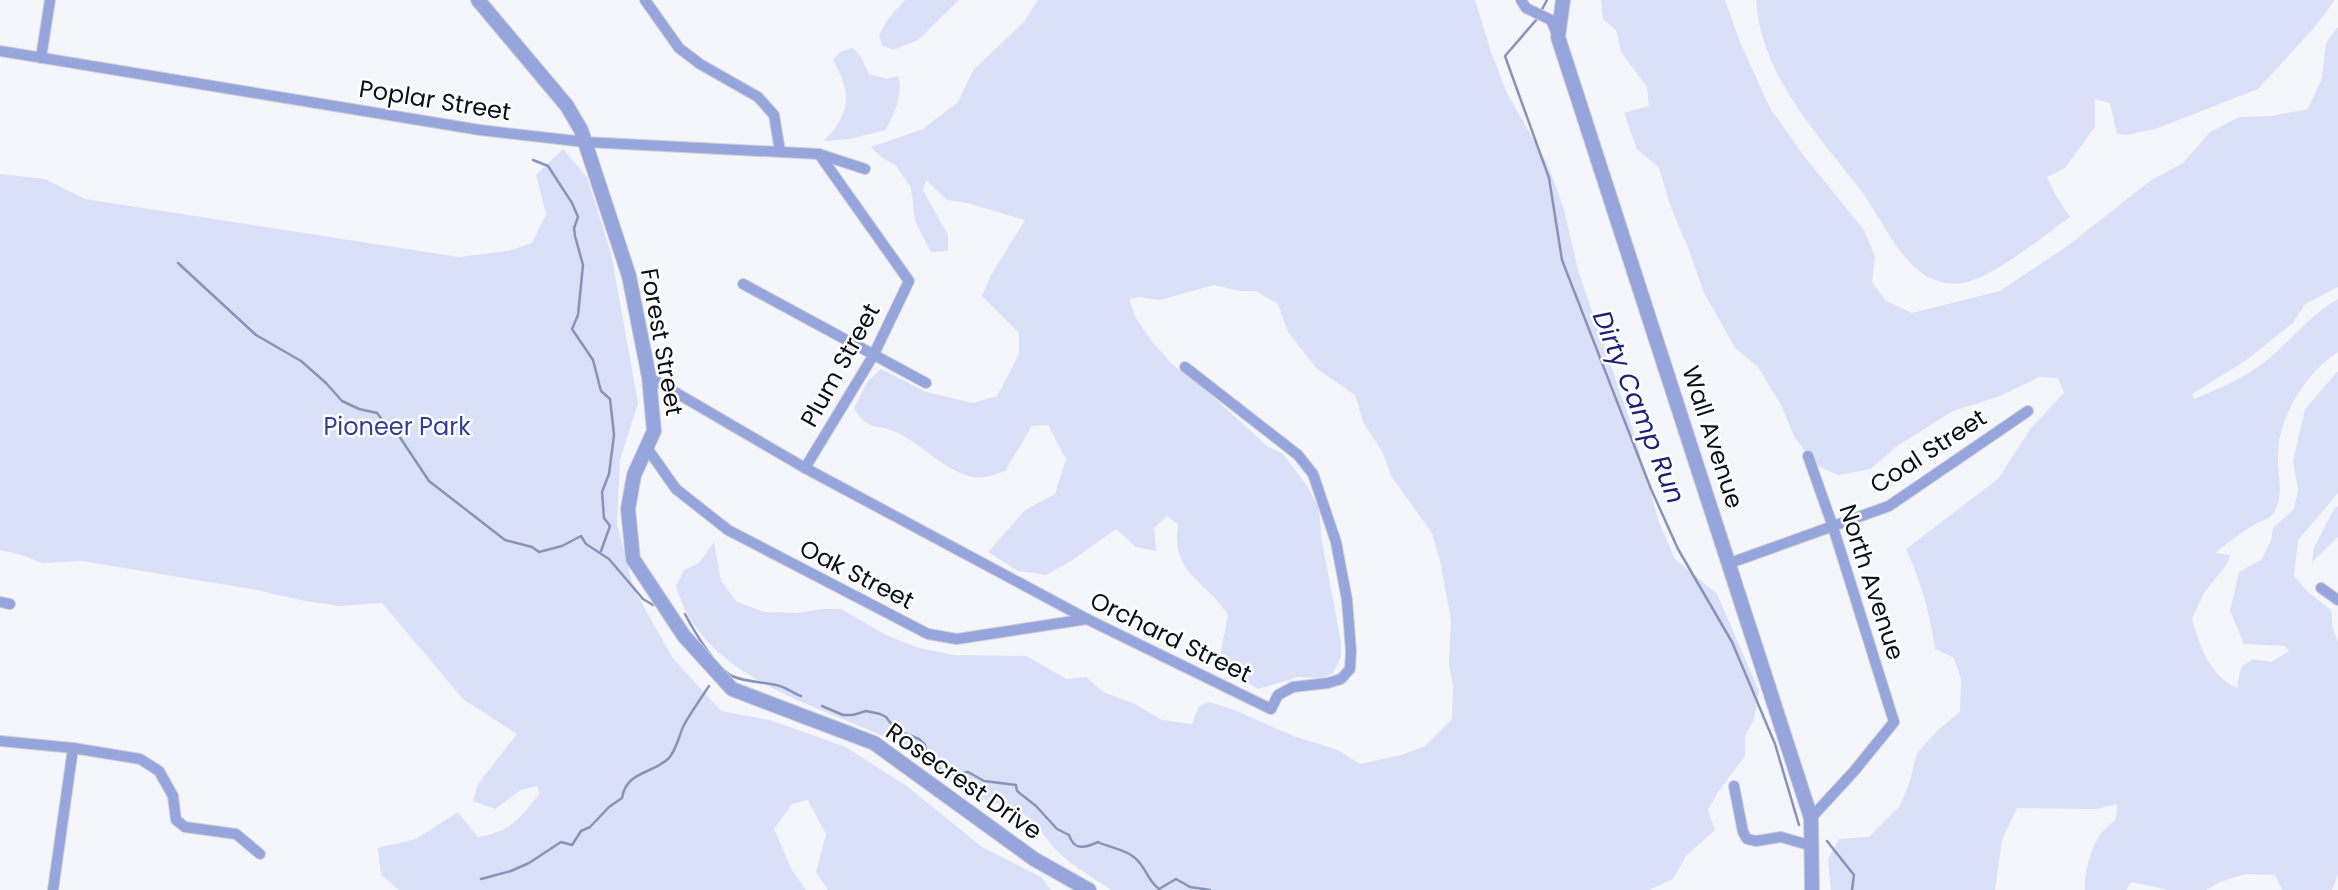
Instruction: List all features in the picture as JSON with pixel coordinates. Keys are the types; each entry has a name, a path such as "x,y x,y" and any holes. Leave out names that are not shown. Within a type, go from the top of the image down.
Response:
{"street":[{"path":"41,58 50,0"},
{"path":"478,0 567,106 585,142"},
{"path":"645,0 679,48 700,64 758,97 774,115 780,151"},
{"name":"Wall Avenue","path":"1563,0 1559,37 1811,818 1812,890"},
{"path":"1523,4 1551,20 1559,37"},
{"name":"Poplar Street","path":"0,51 481,130 585,142 819,154 865,169"},
{"name":"Forest Street","path":"585,142 629,276 649,377 654,431 634,475 628,509 633,559 684,636 732,689 808,717"},
{"name":"Plum Street","path":"806,468 873,356 909,281 819,154"},
{"path":"743,284 926,383"},
{"name":"Orchard Street","path":"649,377 806,468 1087,619 1271,709 1278,695 1293,687 1333,682 1341,679 1350,670 1352,652 1347,600 1336,542 1313,474 1298,455 1185,367"},
{"name":"Coal Street","path":"1730,563 1889,506 2028,411"},
{"name":"Oak Street","path":"647,448 676,489 728,530 928,634 957,639 1087,619"},
{"name":"North Avenue","path":"1808,456 1894,722 1811,818"},
{"path":"2321,588 2338,600"},
{"name":"Rosecrest Drive","path":"808,717 874,743 1034,859 1090,890"},
{"path":"0,741 73,748 140,759 159,771 173,796 176,820 185,827 236,834 260,854"},
{"path":"53,890 73,748"},
{"path":"1734,786 1743,832 1747,839 1756,841 1781,837 1812,846"}],"green space":[{"path":"905,0 959,0 918,40 893,50 882,45 879,35 888,19"},
{"path":"1038,0 1475,0 1507,93 1548,165 1564,209 1578,270 1633,430 1659,522 1675,559 1717,594 1759,691 1754,720 1745,736 1745,756 1708,810 1715,830 1686,856 1673,879 1649,890 1111,890 1065,858 1023,814 970,794 917,754 777,690 744,671 715,649 692,621 676,586 684,570 699,563 714,542 721,581 737,602 764,612 797,613 841,609 886,635 919,648 954,655 1026,656 1067,679 1086,677 1103,692 1133,703 1162,720 1192,724 1199,706 1209,702 1296,737 1338,750 1360,764 1401,755 1425,746 1452,719 1453,686 1449,666 1451,620 1432,533 1391,476 1382,451 1364,424 1355,395 1317,369 1288,332 1278,304 1256,291 1240,291 1214,285 1160,300 1139,297 1129,299 1136,318 1153,343 1173,365 1210,394 1268,447 1282,453 1306,484 1319,508 1322,542 1341,642 1341,657 1333,673 1324,678 1298,677 1258,689 1223,668 1221,651 1228,615 1185,566 1179,555 1178,524 1167,516 1154,528 1156,551 1136,547 1116,529 1046,575 1018,571 988,552 1025,510 1055,494 1066,459 1048,425 1032,426 1005,471 977,478 944,464 898,433 868,424 854,408 867,382 881,369 926,392 973,403 997,396 1019,354 1019,333 982,296 991,275 1025,220 947,200 926,180 923,190 948,235 948,251 931,252 915,221 911,187 895,165 871,147 923,129 958,102 974,69 1023,23"},
{"path":"1601,0 1725,0 1740,42 1770,108 1804,156 1864,230 1875,257 1872,282 1886,301 1912,313 2000,291 2066,247 2150,181 2183,163 2210,132 2239,117 2271,116 2308,109 2322,78 2326,43 2338,27 2338,287 2305,304 2293,323 2245,361 2192,394 2194,399 2250,372 2319,312 2338,299 2338,352 2306,382 2284,422 2278,450 2280,491 2277,507 2270,517 2247,529 2215,553 2230,555 2227,564 2204,593 2192,619 2207,659 2220,676 2237,688 2241,667 2253,659 2271,662 2289,651 2285,646 2244,644 2230,611 2239,572 2261,560 2271,541 2273,528 2294,509 2298,490 2293,461 2305,409 2338,371 2338,493 2298,540 2294,576 2307,591 2331,610 2333,629 2338,642 2338,874 2332,890 2282,890 2275,875 2245,874 2206,890 2169,890 2131,882 2126,890 2085,890 2096,841 2116,819 2117,804 2096,809 2017,808 2002,840 1995,890 1831,890 1828,859 1839,839 1869,837 1900,806 1917,753 1937,731 1960,712 1961,679 1954,658 1935,649 1924,598 1906,549 1998,479 2031,428 2064,393 2058,378 2039,377 2000,396 1953,411 1897,446 1871,469 1838,475 1816,465 1795,438 1781,405 1758,367 1736,349 1704,293 1671,208 1659,168 1637,149 1624,113 1649,106 1647,87 1621,52 1616,30 1603,19"},
{"path":"1756,0 2335,0 2313,29 2258,89 2158,128 2127,135 2117,134 2110,103 2095,99 2095,127 2065,168 2047,177 2070,217 2002,266 1962,283 1943,282 1926,276 1900,251 1869,202 1809,124 1779,78 1760,27"},
{"path":"853,48 869,74 887,79 898,76 900,89 897,103 886,130 849,139 824,141 839,121 846,103 843,83 833,60 840,52"},
{"name":"Pioneer Park","path":"563,149 587,177 611,253 638,403 620,460 617,524 634,589 672,657 721,711 770,720 846,747 908,787 982,847 1041,877 1051,890 828,890 816,872 826,834 808,800 792,804 774,829 792,870 806,890 399,890 381,875 378,848 416,839 458,812 478,837 499,831 520,817 540,793 537,786 521,790 495,809 473,801 478,784 517,734 463,699 382,603 340,606 82,561 42,563 0,550 0,174 45,179 85,199 459,257 508,251 532,243 546,214 536,175"},
{"path":"2338,506 2338,537 2312,562 2314,548"}],"waterway":[{"name":"Dirty Camp Run","path":"1540,13 1547,0"},
{"name":"Dirty Camp Run","path":"1537,19 1505,56 1549,178 1562,260 1651,489 1678,549 1732,642 1775,744 1799,825"},
{"path":"533,160 548,166 578,217 574,228 583,265 578,315 572,329 593,360 601,391 610,399 614,435 609,474 602,492 604,518 610,526 601,551"},
{"path":"178,263 256,335 301,361 342,401 377,413 389,429 399,436 429,481 505,540 532,547 539,552 562,546 581,536 586,544 609,559 643,599 653,605"},
{"path":"685,614 706,648 732,676 779,686 801,696"},
{"path":"481,879 529,863 561,842 572,845 581,831 590,827 622,798 634,778 669,758 685,723 709,686"},
{"path":"822,706 843,715 866,711 886,717 896,730 919,739 925,745 927,759 946,773 968,772 984,781 1016,785 1017,791 1036,806 1057,829 1069,835 1074,844 1084,847 1098,842 1131,855 1159,889 1176,879 1190,887 1210,890"},
{"name":"Dirty Camp Run","path":"1827,841 1854,875 1852,890"}]}
